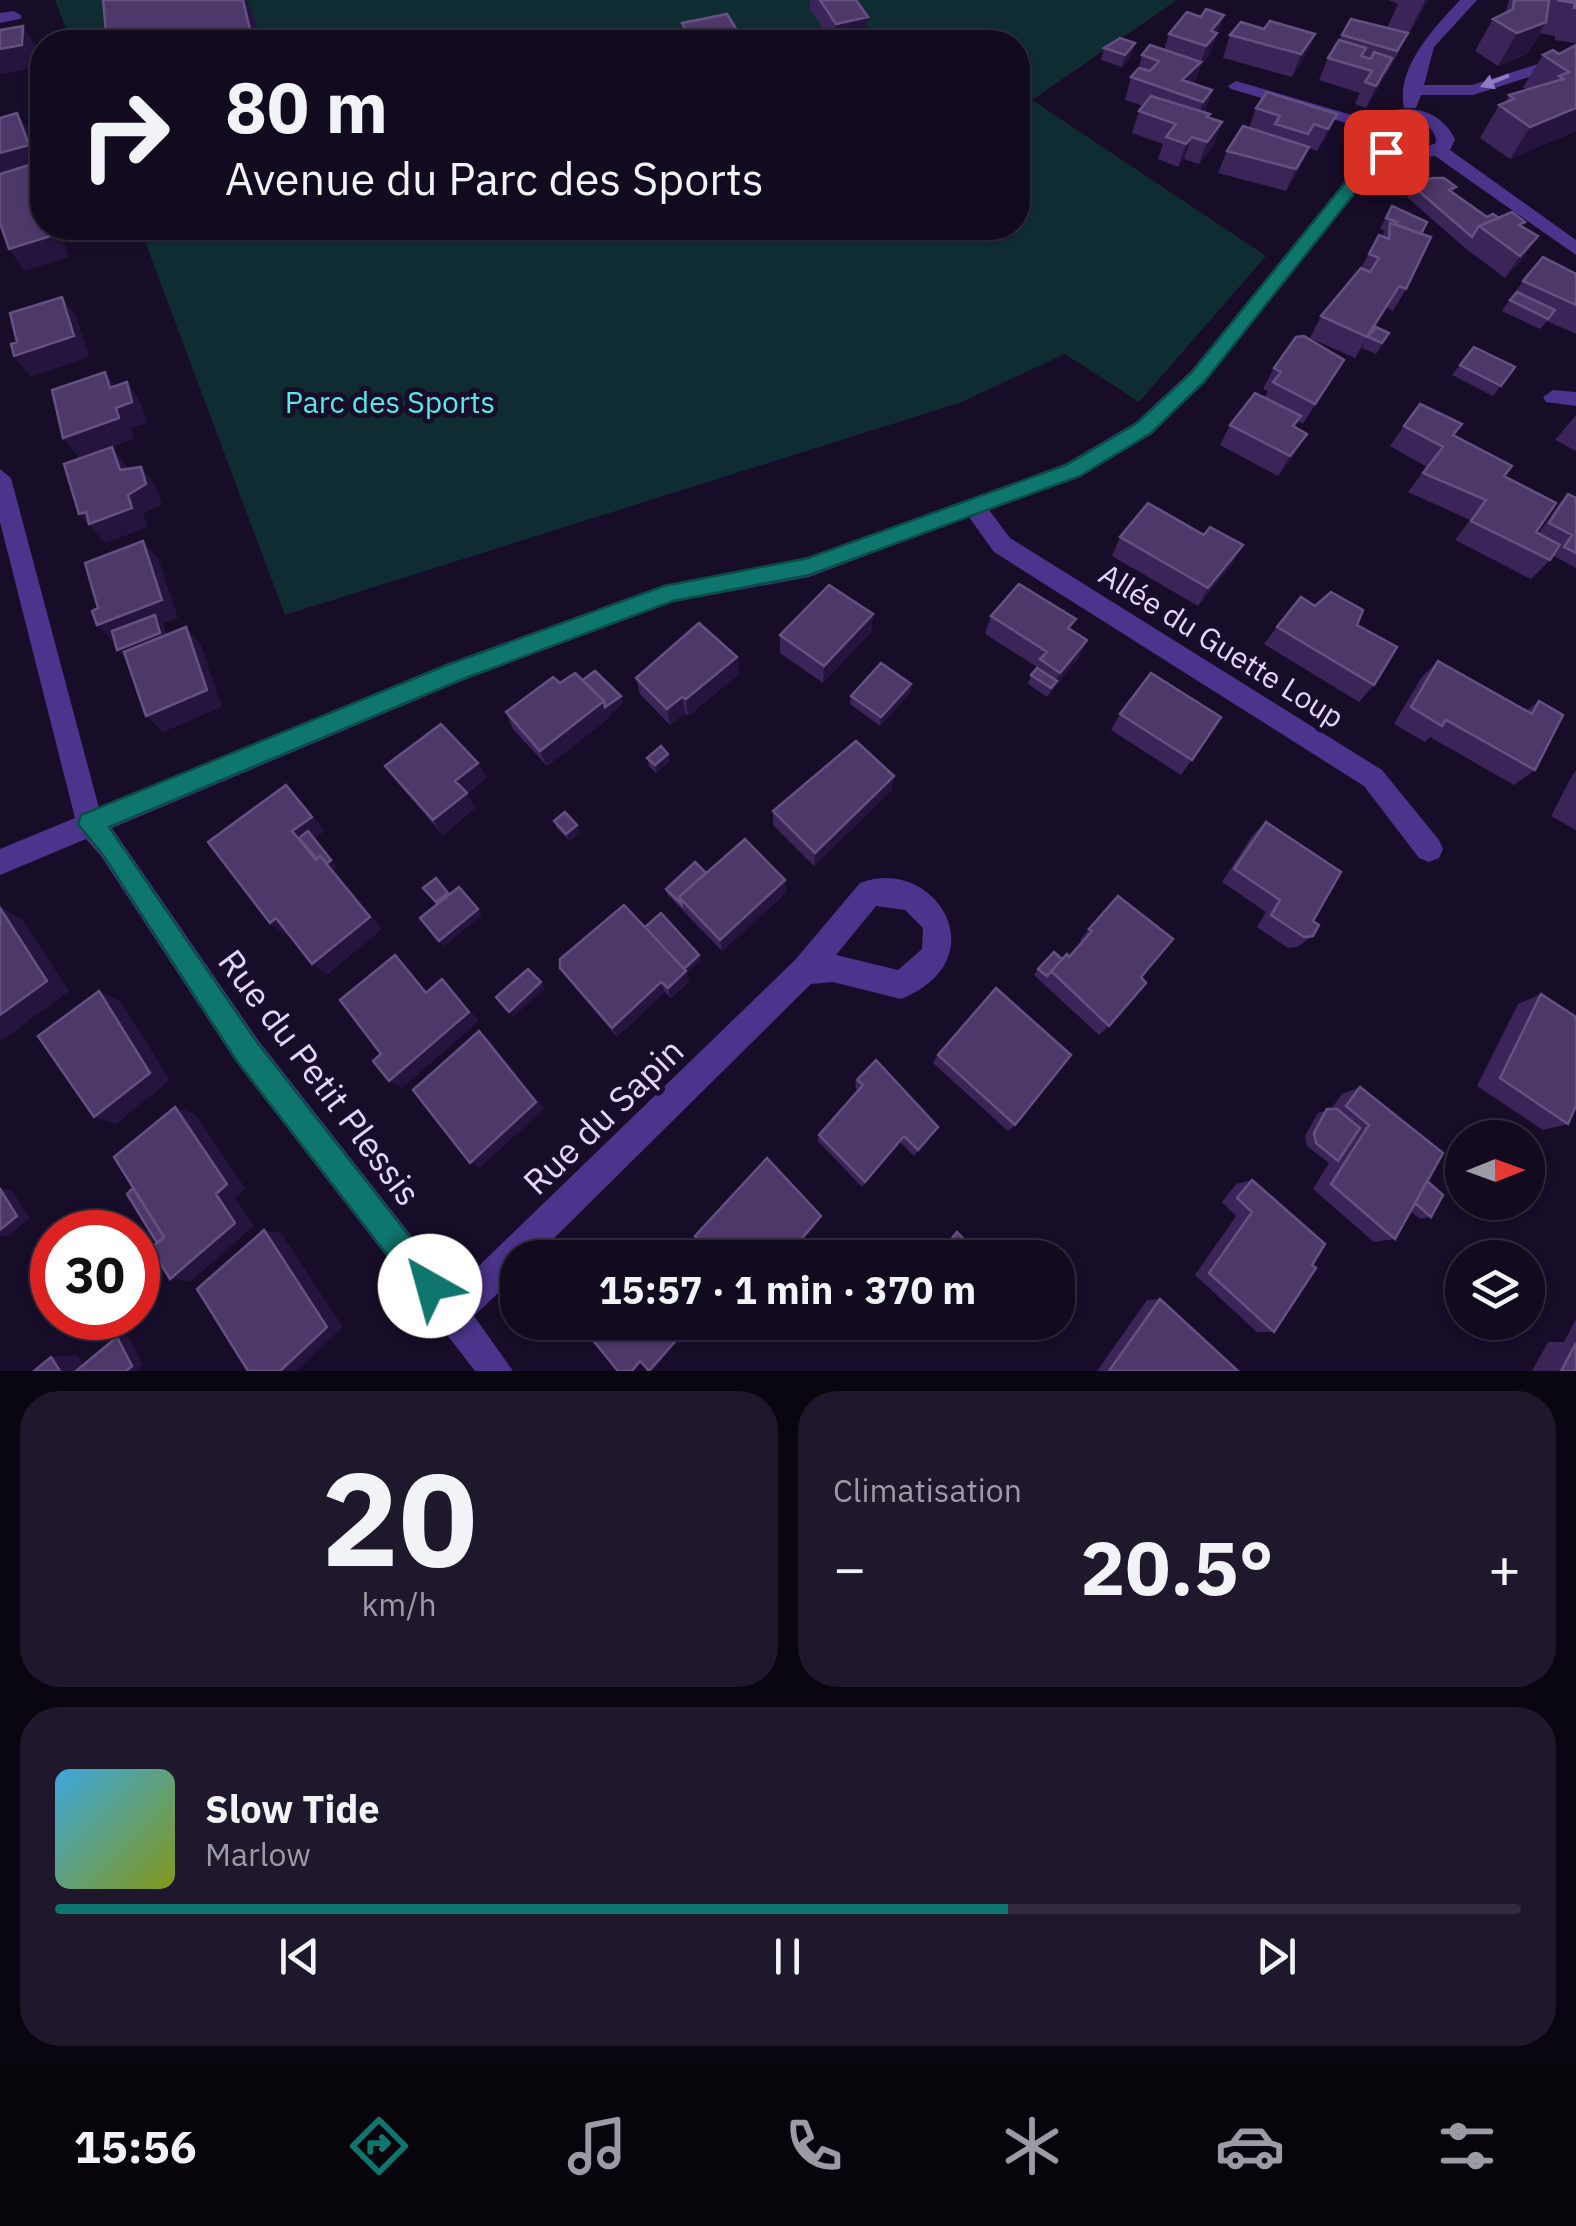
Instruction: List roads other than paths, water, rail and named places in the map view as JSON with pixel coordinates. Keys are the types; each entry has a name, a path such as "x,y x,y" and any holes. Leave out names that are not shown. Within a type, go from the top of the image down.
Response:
{"street":[{"path":"1409,114 1426,46 1469,0"},
{"path":"1413,90 1473,90 1576,57"},
{"path":"0,862 455,672 672,592 809,567 1073,470 1144,428 1198,376 1367,166 1387,137 1386,118 1409,114 1430,120 1446,139 1438,150"},
{"path":"1387,137 1412,152 1438,150 1576,249"},
{"path":"0,478 90,824"},
{"name":"Allée du Guette Loup","path":"973,505 1002,545 1373,778 1428,850"},
{"name":"Rue du Petit Plessis","path":"90,824 112,847 246,1051 496,1371"},
{"name":"Rue du Sapin","path":"452,1315 806,970"}],"lane":[{"path":"1236,86 1387,137"},
{"path":"1553,397 1576,399"}],"park label":[{"name":"Parc des Sports","path":"390,401"}]}
